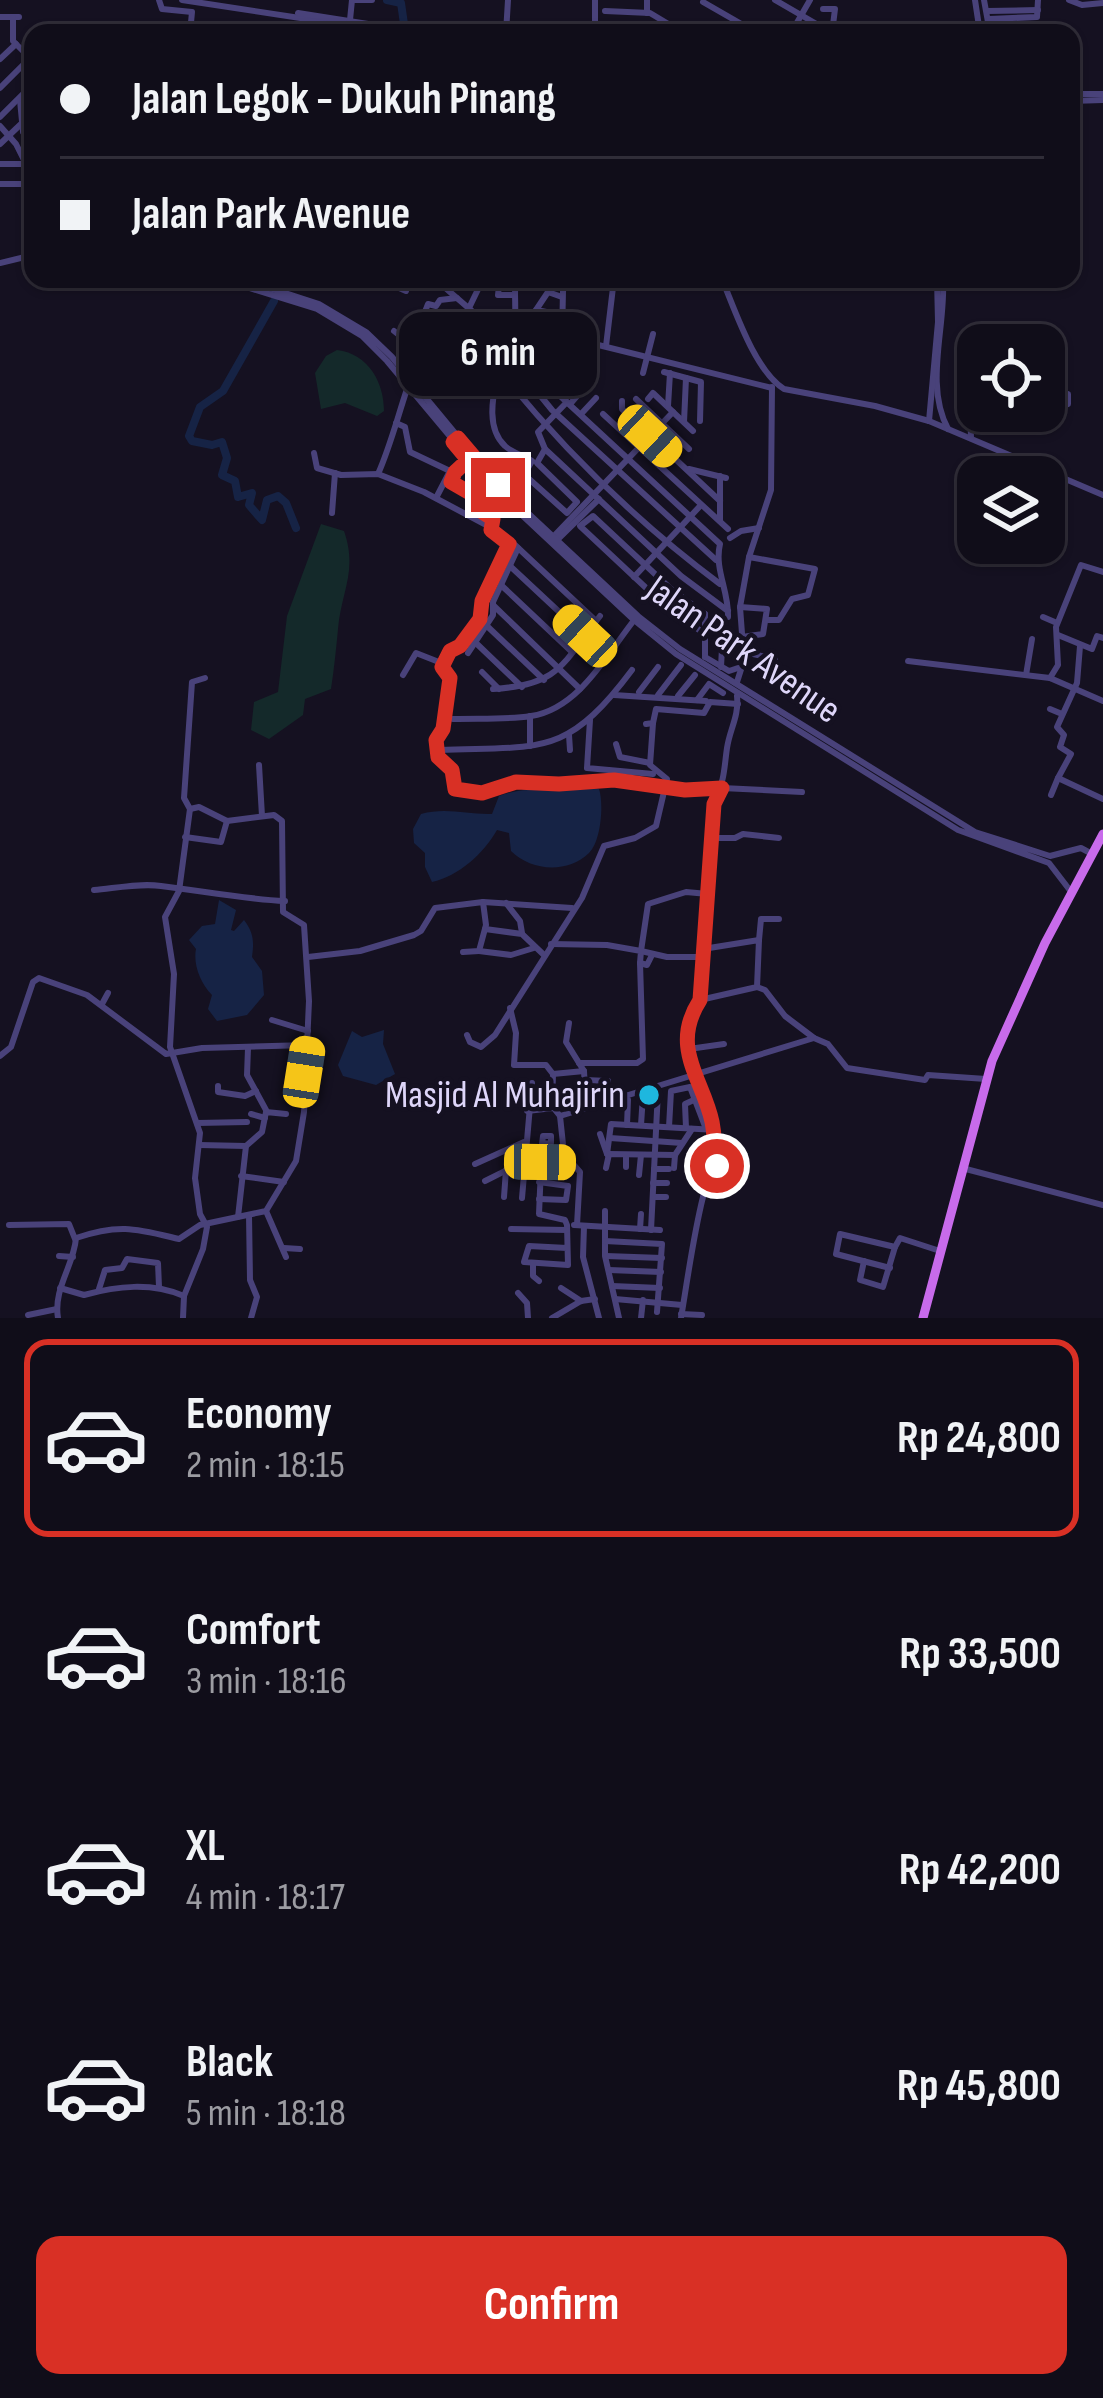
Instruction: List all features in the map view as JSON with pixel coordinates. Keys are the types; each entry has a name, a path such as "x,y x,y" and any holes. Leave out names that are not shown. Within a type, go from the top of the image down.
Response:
{"main road":[{"path":"923,1318 986,1079 1019,999 1103,833"}],"street":[{"path":"159,0 162,9 192,12"},
{"path":"182,0 304,16"},
{"path":"348,24 352,0 372,0"},
{"path":"604,24 605,0"},
{"path":"618,0 618,12"},
{"path":"632,0 632,12"},
{"path":"647,0 647,13"},
{"path":"775,0 816,24"},
{"path":"797,24 809,0 834,16 833,24"},
{"path":"975,0 979,24"},
{"path":"984,0 989,24"},
{"path":"978,17 1037,17 1038,0"},
{"path":"1069,0 1082,5 1103,3"},
{"path":"191,24 192,2"},
{"path":"704,2 742,24"},
{"path":"283,11 340,24"},
{"path":"605,11 647,13 668,24"},
{"path":"0,16 16,18"},
{"path":"0,31 16,18"},
{"path":"16,18 16,44 24,52"},
{"path":"0,59 16,44"},
{"path":"0,88 24,67"},
{"path":"24,93 0,121 24,157"},
{"path":"0,144 22,128 20,97"},
{"name":"Jalan Park Avenue","path":"259,288 351,325"},
{"name":"Jalan Park Avenue","path":"278,288 319,304 392,357 488,475 636,618"},
{"path":"445,288 502,328 562,336 874,406 949,428 1103,494"},
{"path":"469,309 479,288"},
{"path":"498,288 501,297 513,296"},
{"path":"512,328 516,288"},
{"path":"562,336 564,288"},
{"path":"606,346 613,288"},
{"path":"726,288 772,385 770,490 749,557 740,607 742,651 737,682"},
{"path":"928,421 940,288"},
{"path":"941,288 944,322 937,379 940,407 949,428"},
{"path":"530,332 548,292 562,297"},
{"path":"408,372 428,304 457,298"},
{"path":"536,310 562,314"},
{"path":"394,331 399,335 404,325 420,325"},
{"path":"502,328 494,416 504,445 531,460 526,476 567,513 577,502 537,463 545,449"},
{"path":"644,374 653,334"},
{"path":"416,337 440,350 534,346"},
{"path":"520,353 524,376 556,414 716,561"},
{"path":"538,367 524,376 506,378 544,425 723,586"},
{"path":"538,367 559,374"},
{"path":"538,367 559,394 568,403 580,415 720,544 716,561 728,614 545,449 538,432 544,425 568,403 584,388"},
{"path":"555,538 662,424 670,410 667,372 701,382 700,421"},
{"path":"684,422 686,378"},
{"path":"559,394 568,383"},
{"path":"378,474 382,456 394,440 407,389"},
{"path":"648,398 652,394 693,431"},
{"path":"580,415 596,398"},
{"path":"636,399 689,449"},
{"path":"622,401 622,409 720,501"},
{"path":"592,425 605,412 729,534 759,528"},
{"path":"396,423 405,428 410,452 448,470 450,481 477,497 476,508 494,521 490,527"},
{"path":"970,432 970,438"},
{"name":"Jalan Park Avenue","path":"456,440 468,460 678,652 977,836 1034,855 1056,868"},
{"path":"314,453 315,466 334,473 378,474 436,498 490,527 508,546 482,601 480,619 460,646 450,651 442,671 450,678 437,754 452,770 457,790 482,793 516,782 614,780 702,791 802,792"},
{"path":"436,498 468,460"},
{"path":"685,469 723,477 720,522"},
{"path":"332,514 334,473"},
{"path":"634,577 701,505"},
{"path":"705,614 593,516 580,526 706,635"},
{"path":"468,653 487,626 517,547 598,619 560,668 544,680 496,689 481,668 488,656"},
{"path":"749,557 814,568 808,596 792,599 779,620 767,620"},
{"path":"510,566 585,636"},
{"path":"1049,678 1058,664 1057,623 1081,566 1103,572"},
{"path":"501,585 572,652"},
{"path":"715,601 705,614 704,660 735,672 742,651"},
{"path":"493,605 581,688"},
{"path":"740,607 766,609 767,620 763,634 742,638"},
{"path":"1043,617 1057,623"},
{"path":"453,719 528,717 560,706 581,688 636,618"},
{"path":"487,626 544,680"},
{"path":"1058,635 1092,649 1097,636 1103,638"},
{"path":"1026,675 1032,639"},
{"path":"476,644 522,687"},
{"path":"1051,794 1072,754 1060,747 1064,735 1058,727 1079,674 1079,646"},
{"path":"721,667 722,648"},
{"path":"742,651 776,659"},
{"name":"Jalan Park Avenue","path":"678,652 704,660 977,836"},
{"path":"403,675 416,653 444,664"},
{"path":"908,661 1049,678 1103,701"},
{"path":"658,695 681,665"},
{"path":"637,694 658,667"},
{"path":"440,750 529,734 569,735 590,720 632,670"},
{"path":"677,697 695,675"},
{"path":"183,1318 184,1296 207,1226 200,1214 195,1178 197,1124 171,1054 174,974 165,917 179,891 190,809 184,798 192,682 205,678"},
{"path":"613,695 701,700 709,684 723,693"},
{"path":"650,763 653,712 661,708 704,713 710,702 737,700 722,788 715,799 700,1000 688,1019 693,1078 706,1097 716,1130 682,1312"},
{"path":"1050,709 1062,714"},
{"path":"528,717 529,734"},
{"path":"590,720 587,768 608,764 653,773"},
{"path":"569,735 570,750"},
{"path":"467,1035 472,1044 485,1046 498,1031 581,898 604,846 635,838 656,826 665,776 650,763 618,756 616,744"},
{"path":"259,765 262,816"},
{"path":"1058,778 1103,799"},
{"path":"75,1239 127,1227 177,1240 196,1227 266,1211 296,1161 308,1045 308,957 304,925 284,914 282,821 277,815 227,821 199,807 190,809"},
{"path":"185,837 221,842 227,821"},
{"path":"712,838 740,834 779,838"},
{"name":"Jalan Park Avenue","path":"1034,855 1058,857 1081,848 1092,854"},
{"path":"1058,857 1064,863 1056,868 1060,881 1072,893"},
{"path":"94,890 147,886 285,901"},
{"path":"579,1063 644,1059 640,963 648,904 686,892 708,894"},
{"path":"308,957 418,933 435,908 504,900 572,908"},
{"path":"504,900 520,921 522,934 544,955"},
{"path":"479,951 485,929 483,902"},
{"path":"779,919 761,919 758,987 814,1038 828,1044 847,1068 925,1080 927,1075 986,1079"},
{"path":"485,929 522,934"},
{"path":"463,952 511,955 551,944 607,944 652,954 704,953 759,940"},
{"path":"640,963 649,965 652,954"},
{"path":"0,1056 11,1047 35,979 67,985 102,1004 155,1049 171,1054 202,1048 308,1045"},
{"path":"700,1000 758,987"},
{"path":"102,1004 108,993"},
{"path":"510,1007 516,1033 514,1065 546,1065 553,1074 553,1108 560,1116 565,1163"},
{"path":"272,1020 308,1031"},
{"path":"568,1024 566,1042 584,1075 586,1108"},
{"path":"560,1116 670,1087 774,1047 814,1038"},
{"path":"689,1049 724,1044"},
{"path":"238,1216 246,1146 262,1132 266,1104 247,1075 248,1048"},
{"path":"553,1074 608,1081"},
{"path":"521,1198 532,1083"},
{"path":"218,1086 218,1092 237,1095 256,1091"},
{"path":"670,1087 690,1087 706,1129"},
{"path":"669,1127 670,1087"},
{"path":"512,1229 600,1226 656,1230 657,1095 643,1097 641,1125"},
{"path":"654,1169 672,1168 689,1128 685,1103 696,1099"},
{"path":"627,1125 628,1100"},
{"path":"527,1111 553,1108"},
{"path":"197,1124 286,1114"},
{"path":"606,1168 610,1124 716,1130"},
{"path":"600,1134 603,1151 609,1154 675,1155"},
{"path":"610,1138 682,1143"},
{"path":"524,1142 478,1163 489,1179 523,1162 565,1163 580,1172 583,1257 599,1318"},
{"path":"542,1144 540,1216 561,1219 567,1227 567,1248 567,1265 524,1262 529,1246 567,1248"},
{"path":"199,1145 246,1146"},
{"path":"626,1155 626,1167"},
{"path":"639,1174 640,1155"},
{"path":"688,1166 730,1170"},
{"path":"962,1168 1103,1205"},
{"path":"504,1197 506,1170"},
{"path":"241,1176 284,1182"},
{"path":"539,1182 568,1184 568,1198 539,1199"},
{"path":"653,1183 667,1183"},
{"path":"653,1197 666,1197"},
{"path":"266,1211 285,1252 300,1249"},
{"path":"623,1227 624,1211"},
{"path":"600,1212 605,1256 621,1316"},
{"path":"640,1229 641,1214"},
{"path":"249,1215 250,1280 257,1298 250,1318"},
{"path":"9,1225 70,1224 75,1239 58,1313 28,1315"},
{"path":"890,1268 836,1252 840,1234 895,1246"},
{"path":"864,1261 860,1280 882,1287 900,1238 940,1251"},
{"path":"605,1241 661,1244 657,1312"},
{"path":"59,1256 73,1257"},
{"path":"605,1256 662,1258"},
{"path":"99,1289 104,1270 122,1268 128,1259 158,1263 159,1287"},
{"path":"533,1264 533,1276 539,1281"},
{"path":"588,1277 661,1272"},
{"path":"612,1286 660,1288"},
{"path":"61,1288 84,1295 99,1289 159,1287 184,1296"},
{"path":"561,1288 581,1301"},
{"path":"518,1293 527,1303 528,1318"},
{"path":"552,1318 581,1301 595,1299"},
{"path":"615,1299 658,1300 682,1312 702,1315"},
{"path":"641,1318 643,1300"}],"green space":[{"path":"337,350 358,357 378,380 384,411 377,416 345,403 321,409 315,373 326,356"},
{"path":"321,524 344,531 349,558 331,689 305,699 303,715 269,739 251,730 254,702 278,692 287,616"}],"water":[{"path":"599,789 599,832 589,853 570,864 529,863 511,851 509,833 497,830 469,863 432,882 425,853 414,843 413,829 421,814 492,814 499,796 510,793"},
{"path":"219,900 236,910 231,930 244,920 250,929 252,957 262,971 264,995 247,1015 217,1021 208,1009 212,995 201,979 196,949 189,940 202,926 215,924"},
{"path":"384,1030 383,1044 395,1074 376,1085 343,1076 338,1065 352,1031 362,1037"}],"waterway":[{"path":"387,0 401,3 404,24"},
{"path":"274,301 223,391 200,407 189,436 212,445 222,442 227,458 222,475 235,481 238,497 252,493 249,505 262,520 267,500 278,496 296,528"}],"place":[{"name":"Masjid Al Muhajirin","path":"649,1095"}],"route":[{"path":"498,485 458,438 453,442 468,460 451,482 477,497 476,508 493,519 491,530 509,544 482,601 480,619 460,646 450,651 442,667 450,678 443,729 436,740 438,757 452,770 459,792 482,793 516,782 614,780 685,790 722,788 714,804 700,1000 688,1022 691,1072 706,1097 716,1130 711,1164 717,1166"}]}
